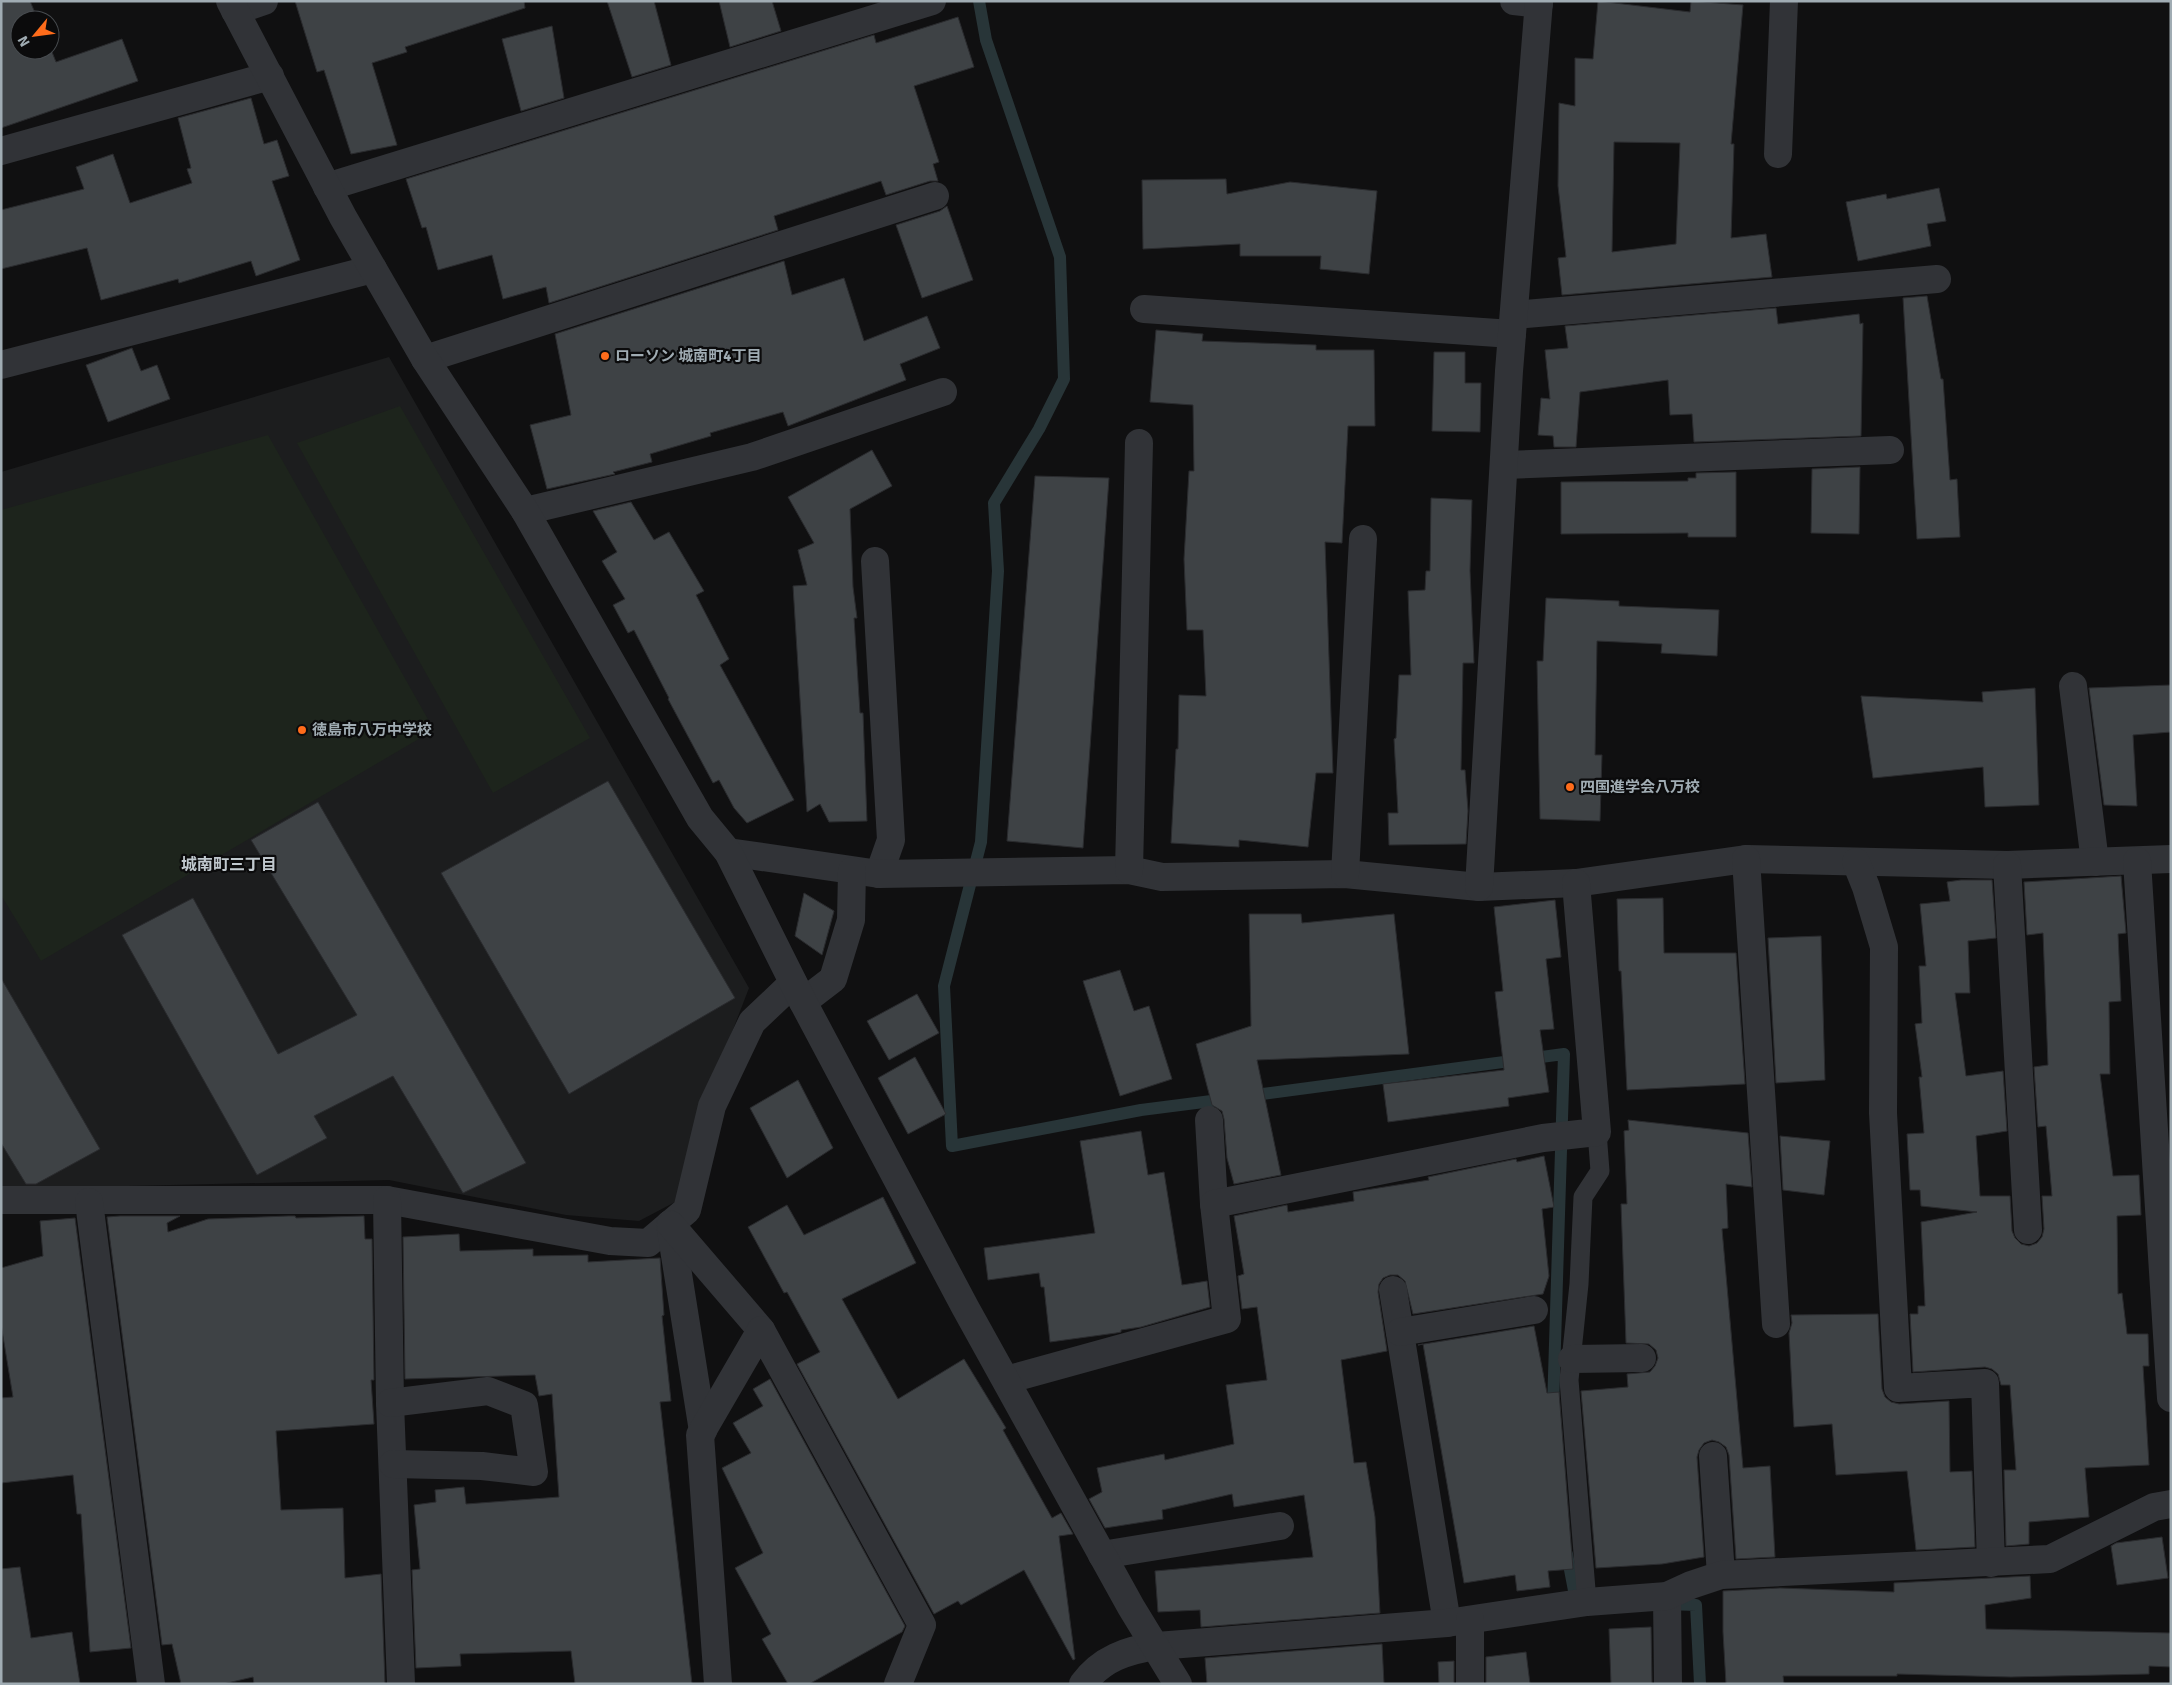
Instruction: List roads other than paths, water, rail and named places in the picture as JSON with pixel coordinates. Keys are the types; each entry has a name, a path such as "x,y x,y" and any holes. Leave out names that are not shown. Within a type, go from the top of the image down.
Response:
{"street":[{"path":"264,1 233,6 327,187 425,359 525,511 700,818 728,852 798,993 1006,1380 1131,1607 1157,1646 1178,1684"},
{"path":"327,187 932,1"},
{"path":"1778,154 1784,1"},
{"path":"1479,887 1531,2"},
{"path":"1,151 270,76"},
{"path":"425,359 936,196"},
{"path":"1,364 373,269"},
{"path":"1144,308 1513,324 1937,279"},
{"path":"525,511 752,457 943,392"},
{"path":"1128,870 1139,443"},
{"path":"1504,465 1890,450"},
{"path":"1345,874 1363,539"},
{"path":"875,561 891,840 879,874"},
{"path":"2073,686 2095,862"},
{"path":"728,852 879,874 1128,870 1162,877 1345,874 1479,887 1576,882 1746,859 2007,865 2171,859"},
{"path":"1746,859 1776,1324"},
{"path":"2137,860 2161,1091 2171,1398"},
{"path":"1856,862 1866,887 1884,947 1883,1113 1898,1388 1985,1383 1991,1563"},
{"path":"2007,865 2028,1230"},
{"path":"1,1200 89,1202 387,1200 610,1241 648,1243 687,1210 712,1106 752,1022 798,993 833,979 851,920 852,870"},
{"path":"1214,1204 1543,1138 1597,1132 1576,882"},
{"path":"1006,1380 1227,1319 1214,1204 1209,1120"},
{"path":"387,1200 390,1403 401,1684"},
{"path":"89,1202 151,1684"},
{"path":"670,1224 761,1330 922,1624 898,1684"},
{"path":"670,1224 703,1431"},
{"path":"1393,1290 1470,1684"},
{"path":"1400,1332 1534,1310"},
{"path":"718,1684 700,1435 761,1330"},
{"path":"1572,1359 1642,1358"},
{"path":"390,1403 488,1391 524,1405 534,1472 482,1466 393,1464"},
{"path":"1713,1456 1721,1575"},
{"path":"1083,1684 1093,1670 1116,1657 1135,1649 1157,1646 1459,1622 1587,1602 1667,1596 1691,1585 1721,1575 2050,1560 2154,1507 2171,1504"},
{"path":"1102,1555 1280,1526"},
{"path":"1667,1596 1668,1684"}],"lane":[{"path":"1587,1602 1570,1380 1579,1284 1583,1197 1600,1171 1597,1132"}],"waterway":[{"path":"979,1 986,40 1060,257 1064,379 1039,429 994,503 998,571 981,842 944,986 952,1146 1141,1110 1227,1099"},
{"path":"1247,1096 1564,1054 1553,1408"},
{"path":"1567,1554 1575,1596 1584,1601"},
{"path":"1666,1604 1696,1605 1700,1684"}],"place":[{"name":"ローソン 城南町4丁目","path":"605,356"},
{"name":"徳島市八万中学校","path":"302,730"},
{"name":"四国進学会八万校","path":"1570,787"}],"district":[{"name":"城南町三丁目","path":"229,864"}]}
